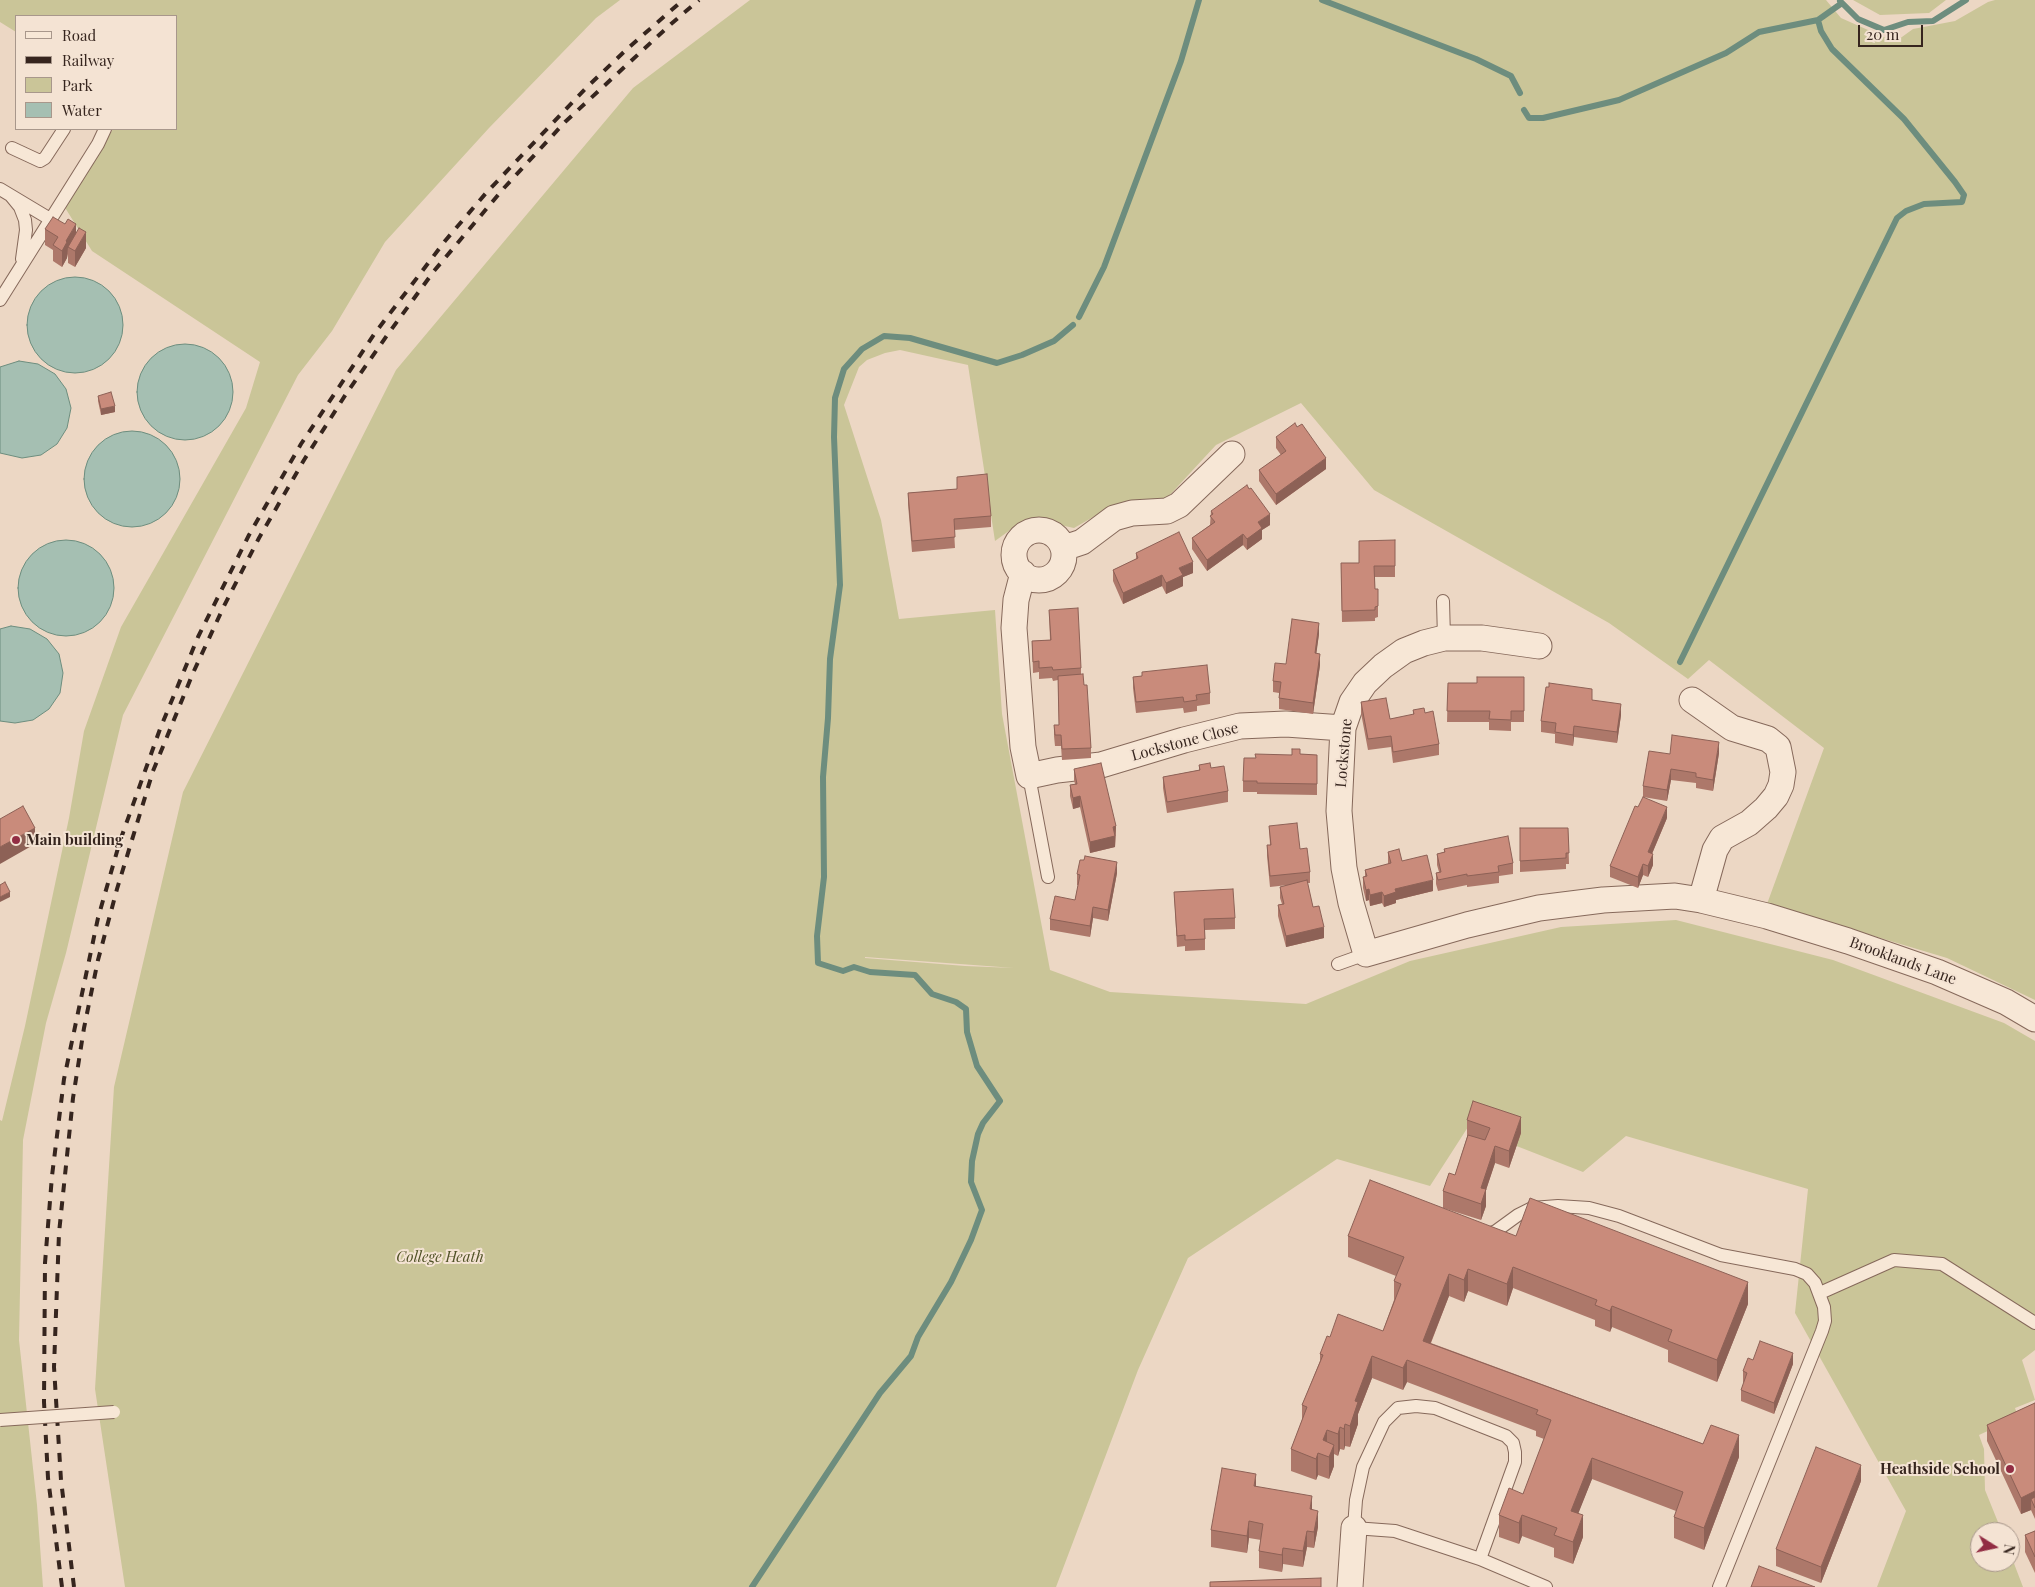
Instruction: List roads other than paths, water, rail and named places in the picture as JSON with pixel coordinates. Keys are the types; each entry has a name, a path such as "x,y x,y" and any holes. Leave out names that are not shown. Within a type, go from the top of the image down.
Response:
{"street":[{"path":"1064,548 1082,542 1114,518 1132,514 1167,511 1178,505 1232,454"},
{"path":"1038,529 1047,530 1054,534 1064,548 1063,564 1052,576 1037,580 1023,573 1017,566 1015,550 1018,542 1030,531 1038,529"},
{"path":"1023,573 1016,600 1014,628 1023,747 1029,776"},
{"name":"Lockstone","path":"1366,954 1351,903 1344,868 1339,811 1343,728 1352,702 1364,683 1404,651 1444,638 1482,638 1539,646"},
{"path":"1366,954 1466,925 1539,908 1603,900 1675,896 1701,900 1715,850 1722,838 1749,823 1766,808 1776,796 1781,785 1783,772 1778,747 1768,739 1732,728 1692,700"},
{"name":"Lockstone Close","path":"1029,776 1057,770 1101,765 1184,740 1240,726 1286,724 1343,728"},
{"name":"Brooklands Lane","path":"1701,900 1767,916 1938,972 2006,1002 2035,1019"},
{"path":"1350,1587 1354,1528"}],"lane":[{"path":"12,148 40,161 46,158 63,130"},
{"path":"0,300 98,144 105,130"},
{"path":"6,192 50,219"},
{"path":"6,192 20,207 25,220 26,230 21,266"},
{"path":"1443,601 1444,638"},
{"path":"1029,776 1048,877"},
{"path":"1338,964 1366,954"},
{"path":"1470,1232 1479,1236 1485,1236 1532,1208 1558,1206 1589,1208 1619,1216 1721,1255 1795,1269 1807,1274 1815,1283 1820,1293 1825,1321 1822,1331 1719,1587"},
{"path":"1820,1293 1894,1260 1942,1264 2035,1323"},
{"path":"1480,1559 1515,1462 1513,1443 1506,1436 1435,1408 1416,1406 1398,1408 1384,1422 1363,1467 1356,1500 1354,1528 1395,1531 1480,1559 1546,1587"},
{"path":"0,1420 114,1412"}],"water":[{"path":"75,277 94,280 109,291 120,306 123,325 120,344 109,359 94,370 75,373 56,370 41,359 30,344 27,325 30,306 41,291 56,280"},
{"path":"185,344 204,347 219,358 230,373 233,392 230,411 219,426 204,437 185,440 166,437 151,426 140,411 137,392 140,373 151,358 166,347"},
{"path":"19,361 38,364 55,374 66,389 71,408 67,428 57,444 41,455 22,458 0,453 0,367"},
{"path":"132,431 151,434 166,445 177,460 180,479 177,498 166,513 151,524 132,527 113,524 98,513 87,498 84,479 87,460 98,445 113,434"},
{"path":"66,540 85,543 100,554 111,569 114,588 111,607 100,622 85,633 66,636 47,633 32,622 21,607 18,588 21,569 32,554 47,543"},
{"path":"11,626 30,629 47,639 59,654 63,673 60,693 49,709 33,720 15,723 0,721 0,629"}],"waterway":[{"path":"1079,317 1104,267 1181,61 1199,0"},
{"path":"1322,0 1476,59 1511,76 1520,93"},
{"path":"1840,1 1858,19 1884,30 1908,22 1933,21 1966,0"},
{"path":"1524,110 1529,118 1543,118 1619,100 1726,53 1759,32 1818,20 1842,3"},
{"path":"1680,662 1897,218 1906,211 1924,204 1962,202 1964,195 1904,119 1832,49 1821,31 1818,20"},
{"path":"752,1587 880,1393 911,1356 918,1337 951,1282 971,1240 982,1210 971,1182 972,1161 978,1134 983,1123 1000,1101 977,1066 967,1032 966,1009 956,1002 932,994 915,975 870,972 854,967 843,971 818,963 817,936 824,877 823,777 830,659 840,585 834,437 835,398 844,369 862,349 884,336 910,338 997,363 1022,355 1054,341 1073,325"}],"railway":[{"path":"62,1587 48,1478 44,1402 45,1263 52,1176 64,1079 98,918 120,841 160,729 198,637 249,535 301,444 375,333 445,241 486,193 586,88 683,0"},
{"path":"74,1587 61,1480 54,1367 59,1233 73,1098 84,1028 98,960 117,889 153,771 193,673 224,606 259,538 304,460 346,394 388,334 434,271 504,188 565,122 699,0"}],"place":[{"name":"Main building","path":"16,840"},
{"name":"Heathside School","path":"2010,1469"}],"park label":[{"name":"College Heath","path":"440,1257"}]}
